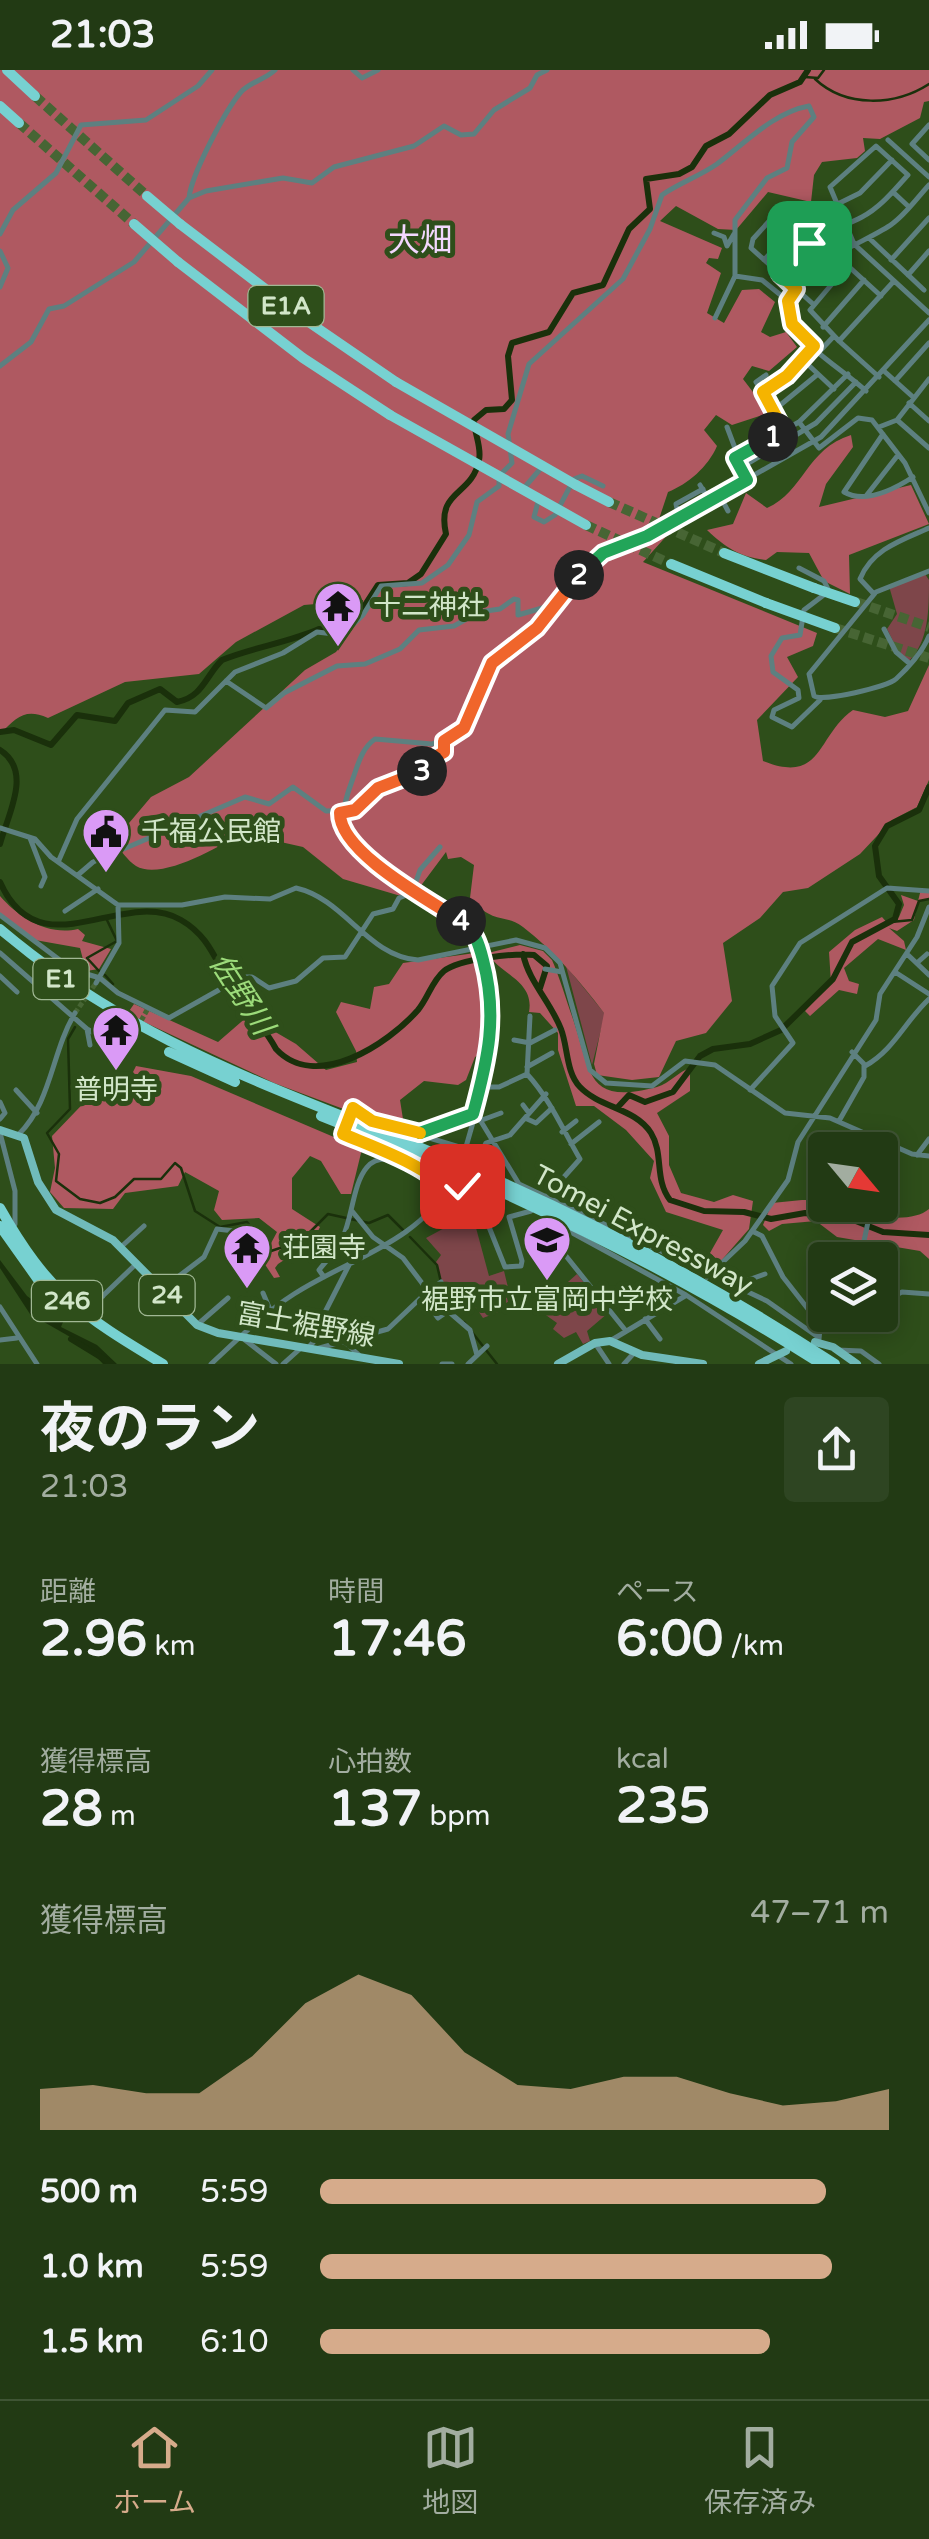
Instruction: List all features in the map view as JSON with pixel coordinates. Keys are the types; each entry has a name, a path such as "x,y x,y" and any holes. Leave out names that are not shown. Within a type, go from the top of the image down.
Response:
{"highway":[{"path":"7,70 35,96"},
{"path":"0,106 19,123"},
{"name":"E1A","path":"147,196 310,323 396,382 609,502"},
{"name":"E1A","path":"134,224 289,348 390,415 586,525"},
{"path":"724,553 855,602"},
{"path":"670,564 836,628"},
{"name":"Tomei Expressway","path":"0,930 62,979 144,1031 234,1074 454,1161 552,1206 694,1279 836,1364"},
{"name":"Tomei Expressway","path":"0,938 64,988 147,1040 565,1220 678,1279 820,1364"},
{"path":"0,1195 32,1261"},
{"name":"246","path":"0,1208 32,1261 82,1315 163,1364"},
{"name":"246","path":"0,1218 51,1292 80,1318 152,1364"},
{"path":"0,1226 25,1266 51,1292"}],"main road":[{"path":"0,1131 20,1134"},
{"name":"富士裾野線","path":"20,1134 38,1182 56,1210 122,1247 197,1324 244,1337 399,1364"},
{"path":"817,1340 857,1364"},
{"path":"558,1364 610,1341 629,1360 703,1364"},
{"path":"759,1364 781,1353"}],"street":[{"path":"0,234 14,210 56,173 81,125 146,120 198,86 212,70"},
{"path":"189,198 190,184 216,138 222,118 242,91 274,70"},
{"path":"353,70 362,78 378,70"},
{"path":"0,366 31,342 49,309 64,306 134,262 189,198 206,191 283,178 312,183 334,167 414,146 444,126 461,135 474,134 494,110 530,88 537,75 547,70"},
{"path":"42,868 54,858 77,819 130,753 141,745 165,710 195,712 235,672 284,652 317,632 342,635 362,616 381,586 422,583 448,564 468,535 477,502 499,486 499,476 512,463 513,416 530,364 623,279 662,195 716,164 779,118 809,106 814,117 792,142 787,168 763,183 738,213 735,276 715,318"},
{"path":"764,260 803,219 867,188 929,124"},
{"path":"888,140 929,176"},
{"path":"912,144 928,157"},
{"path":"463,1157 493,1024 480,950 466,924 352,846 341,826 340,813 370,742 381,738 444,741 464,728 492,663 537,628 593,560 679,518 812,443 866,391 929,316 854,244 846,224 837,204 832,183 850,173 876,146 908,175 871,212 846,224 816,238 780,274"},
{"path":"788,301 834,252 891,225 929,184"},
{"path":"892,192 909,207"},
{"path":"920,194 929,202"},
{"path":"803,219 782,206 752,242 764,260 813,304"},
{"path":"891,260 929,218"},
{"path":"714,233 724,237 727,246 734,234"},
{"path":"868,238 927,287 915,300"},
{"path":"0,251 8,268 0,287"},
{"path":"908,274 929,251"},
{"path":"834,252 881,296"},
{"path":"848,265 813,304 810,314 881,374 895,381 929,421"},
{"path":"735,276 762,280 788,301 792,324 866,391"},
{"path":"823,326 864,280"},
{"path":"763,392 817,348 837,339 894,282"},
{"path":"895,381 929,344"},
{"path":"802,359 834,389"},
{"path":"773,411 818,374"},
{"path":"735,458 799,422 848,374"},
{"path":"766,375 756,382 784,431"},
{"path":"879,427 898,420 929,379"},
{"path":"740,468 804,430 856,382"},
{"path":"799,422 818,448 858,418 868,418 879,427 913,477 929,513"},
{"path":"898,420 929,448"},
{"path":"727,428 735,458 747,480"},
{"path":"884,434 844,492 866,496 913,477"},
{"path":"510,443 541,461 542,470 523,491 539,498 534,517 540,522 556,514 574,479 582,476 603,486"},
{"path":"866,496 898,454"},
{"path":"679,518 676,504 701,487 710,501"},
{"path":"720,496 728,511"},
{"path":"874,594 860,579 871,560 881,550 929,528"},
{"path":"799,568 824,581 829,591 804,610 800,634 782,638 770,656 776,677 799,693 796,701 774,710 772,717 792,727 820,700 894,681 918,656 929,636"},
{"path":"820,700 809,684 809,674 874,594 890,583 929,573"},
{"path":"226,681 266,708 284,693 337,666 365,664 400,649 420,630 454,626 478,612 500,609 514,599 518,600 518,616 557,604"},
{"path":"884,629 896,652 908,663"},
{"path":"80,874 93,862 244,796 268,804 293,787 326,812 355,810 378,788 418,774 428,761 444,752 444,741"},
{"path":"0,828 29,836 118,907 117,950 98,980"},
{"path":"29,836 42,868 41,886"},
{"path":"0,916 73,970 169,1018 237,980 252,976 269,988 296,981 323,958 345,957 375,912 393,909 399,898 412,893 420,870 440,846"},
{"path":"33,851 54,858"},
{"path":"65,910 98,888"},
{"path":"118,907 182,906 225,897 270,898 296,888 334,905 361,932 403,958 426,958 529,941 554,954 590,1070 597,1079 652,1086 681,1064 705,1063 785,1113 839,1122 862,1132"},
{"path":"750,1090 793,1043 780,1024 772,986 800,943 887,888 929,891"},
{"path":"710,1275 754,1227 788,1180 794,1149 852,1052 876,1020 877,1000 907,954 929,906"},
{"path":"0,953 86,1029 124,1050 127,1047"},
{"path":"907,954 929,975"},
{"path":"918,962 927,954"},
{"path":"544,969 562,972"},
{"path":"839,1122 864,1077 865,1066 908,1029 917,1009 929,997 895,972"},
{"path":"0,976 17,992"},
{"path":"20,1134 36,1113 61,1038 74,1016"},
{"path":"530,1016 527,1070 546,1094 562,1132 580,1159 546,1196"},
{"path":"86,1029 90,1045"},
{"path":"514,1040 530,1043 555,1030"},
{"path":"852,1052 865,1066"},
{"path":"480,1086 498,1087 552,1053"},
{"path":"16,1090 36,1113"},
{"path":"474,1166 486,1143 510,1135 546,1094"},
{"path":"0,1102 6,1114 0,1119"},
{"path":"523,1105 536,1124 552,1108"},
{"path":"447,1191 439,1178 410,1162 387,1156 364,1138 343,1134 353,1108 372,1121 466,1148"},
{"path":"474,1112 496,1140 514,1179 735,1285 817,1340 820,1332"},
{"path":"423,1135 453,1118 474,1112"},
{"path":"482,1120 501,1114"},
{"path":"562,1132 576,1121"},
{"path":"572,1144 599,1122"},
{"path":"0,1131 15,1191 15,1224"},
{"path":"917,1155 929,1138"},
{"path":"898,1148 929,1156"},
{"path":"324,1278 320,1270 343,1237 360,1180 371,1163 387,1156"},
{"path":"211,1364 271,1312 415,1228 454,1180"},
{"path":"447,1191 468,1183 531,1211 688,1294 781,1353 791,1364"},
{"path":"468,1183 474,1212 487,1222 505,1267 521,1266 522,1261 509,1217 531,1211"},
{"path":"350,1215 404,1258 438,1318 448,1312 466,1326 478,1355"},
{"path":"544,1218 558,1246 626,1331"},
{"path":"122,1247 144,1226"},
{"path":"754,1227 808,1309"},
{"path":"162,1289 204,1257 216,1229 234,1231"},
{"path":"82,1315 137,1263"},
{"path":"309,1348 324,1330 322,1318 349,1266"},
{"path":"735,1285 766,1274"},
{"path":"244,1337 244,1342 279,1364 309,1348 346,1342 388,1328 440,1282"},
{"path":"82,1287 103,1296"},
{"path":"262,1293 271,1312"},
{"path":"610,1341 688,1294"},
{"path":"898,1294 929,1294"},
{"path":"197,1324 228,1298"},
{"path":"0,1308 37,1364"},
{"path":"644,1319 660,1339"},
{"path":"324,1330 346,1342 366,1360"},
{"path":"0,1340 17,1338"},
{"path":"596,1344 609,1364"},
{"path":"468,1364 487,1346"},
{"path":"838,1350 861,1351 878,1364"},
{"path":"442,1364 452,1364"}],"shaded area":[{"path":"0,70 929,70 929,101 924,102 920,118 880,139 863,138 865,151 857,158 822,162 814,175 811,202 768,192 736,230 718,229 676,206 660,221 722,248 718,259 709,258 706,263 721,273 707,313 724,323 742,290 759,289 775,302 761,332 770,337 786,332 797,347 769,371 752,366 743,379 769,413 732,425 716,415 704,430 717,446 697,474 668,492 659,519 671,531 643,562 817,633 813,646 787,657 798,677 757,720 763,761 783,767 808,762 853,710 885,717 908,711 929,665 929,780 917,807 892,820 860,854 808,888 783,892 760,918 723,943 732,1001 706,1033 676,1041 659,1077 632,1080 597,1075 594,1064 604,1013 534,936 517,923 486,912 470,898 474,865 461,857 448,859 446,852 411,899 343,879 303,847 241,833 190,860 160,869 136,866 113,842 151,797 189,777 305,670 336,652 362,616 363,600 304,605 236,642 199,674 125,682 48,718 22,716 0,734"},
{"path":"851,435 853,447 826,484 819,507 911,485 929,524 849,555 850,594 824,581 809,553 777,552 766,560 748,557 707,530 733,524 746,493 767,508 779,501 824,450"},
{"path":"925,574 929,580 926,624 921,644 909,661 900,655 887,629 897,614 889,586"},
{"path":"921,889 929,892 929,899 918,901"},
{"path":"901,895 918,901 914,920 897,931 889,928 904,941 906,950 878,939 844,968 849,981 859,984 857,994 839,990 810,1016 805,1011 831,983 829,952 855,930 882,917 889,925 899,917 904,905"},
{"path":"0,896 35,923 56,930 78,929 85,935 82,941 111,949 99,969 86,971 80,948 35,940 0,914"},
{"path":"520,945 543,951 552,960 589,1069 604,1088 634,1092 657,1087 690,1068 690,1091 657,1113 669,1136 669,1165 681,1193 714,1202 733,1195 753,1201 749,1229 720,1262 710,1253 723,1230 666,1212 650,1178 654,1161 626,1130 594,1106 576,1106 558,1050 558,1033 540,1013 529,1012 527,992 488,953"},
{"path":"475,953 486,1003 482,1053 475,1057 466,1080 458,1085 424,1081 400,1100 405,1132 274,1083 127,1014 134,1004 218,1042 248,1016 296,1044 326,1070 357,1062 356,1051 336,1012 341,1002 370,1009 374,987 389,984 403,963"},
{"path":"566,966 605,1014 592,1065"},
{"path":"136,1066 191,1076 362,1149 351,1194 341,1194 321,1161 310,1156 292,1178 292,1209 320,1227 313,1241 278,1264 275,1268 280,1277 274,1278 262,1260 277,1232 259,1218 222,1220 214,1210 219,1191 185,1172 178,1186 125,1193 113,1209 64,1208 50,1192 55,1168 52,1136 99,1087 124,1090 140,1080 133,1072"},
{"path":"808,1200 808,1222 782,1224 769,1231 763,1225 772,1203"},
{"path":"929,1209 929,1259 920,1251 898,1247 898,1242 837,1237 817,1222 898,1222 898,1217"},
{"path":"472,1213 489,1276 504,1271 511,1300 506,1303 509,1308 483,1318 468,1296 453,1301 445,1296 436,1262 441,1255 426,1238"},
{"path":"0,1260 27,1296 63,1322 61,1327 97,1345 117,1364 103,1364 86,1346 30,1314 0,1268"},
{"path":"577,1274 608,1313 587,1331 590,1341 583,1344 576,1332 564,1338 553,1329 557,1323 543,1313 543,1304"}],"waterway":[{"path":"356,619 378,585 408,583 421,574 446,534 444,519 450,501 475,472 480,455 474,420 486,410 504,409 512,400 508,356 512,343 549,332 573,293 603,285 629,229 650,209 646,179 679,174 692,167 706,146 729,134 770,95 800,82 808,70"},
{"path":"805,77 818,78 824,70"},
{"path":"815,79 841,95 871,101 901,97 929,84"},
{"path":"0,732 14,730 51,745 77,715 115,721 128,703 160,689 177,702 193,695 222,660 319,629 334,632"},
{"name":"佐野川","path":"0,750 10,759 17,781 0,844"},
{"path":"617,1108 629,1095 645,1102 673,1092 700,1056 713,1049 750,1044 781,1030 833,979 852,942 895,919 899,904 879,876 875,846 887,826 919,810 929,787"},
{"name":"佐野川","path":"0,882 17,908 37,921 60,925 134,912 158,912 181,920 205,941 276,1049 292,1061 311,1066 331,1065 370,1049 418,1010 444,971 462,963 534,955 547,966 540,988"},
{"path":"891,922 912,920 919,901 929,899"},
{"path":"99,971 87,958 117,941 106,918"},
{"path":"523,954 561,1029 575,1081 597,1100 636,1118 651,1133 662,1184 670,1200 704,1211 744,1212 771,1219 805,1213 851,1219 883,1232 929,1235"},
{"path":"105,975 113,984"},
{"path":"75,1027 68,1039 70,1109 47,1133 59,1154 56,1181 80,1199 100,1203 115,1197 134,1179 161,1179 175,1163 181,1168 195,1211 220,1227 247,1222 271,1251 301,1241 328,1214 369,1223 388,1215 403,1230"},
{"path":"410,1237 437,1265 447,1308"},
{"path":"464,1322 497,1364"},
{"path":"71,1339 112,1364"}],"tunnel":[{"path":"35,96 147,196"},
{"path":"19,123 134,224"},
{"path":"609,502 724,553"},
{"path":"586,525 671,564"},
{"path":"856,602 929,627"},
{"path":"835,628 929,658"},
{"path":"75,1013 96,983"},
{"path":"127,1047 147,1010"},
{"path":"411,1160 421,1137"}],"place":[{"name":"十二神社","path":"338,648"},
{"name":"千福公民館","path":"106,874"},
{"name":"普明寺","path":"116,1072"},
{"name":"裾野市立富岡中学校","path":"547,1282"},
{"name":"荘園寺","path":"247,1290"}],"district":[{"name":"大畑","path":"420,241"}],"route":[{"path":"462,1186 447,1191 439,1178 387,1156 364,1138 343,1134 353,1108 372,1121 425,1134 453,1118 473,1114 491,1045 493,1012 474,932 352,846 344,836 340,813 355,810 378,788 418,774 428,761 440,758 444,741 464,728 492,663 537,628 593,560 647,536 747,480 735,458 784,431 763,392 787,376 814,346 789,318 788,301 796,289 780,274 809,243"}]}
